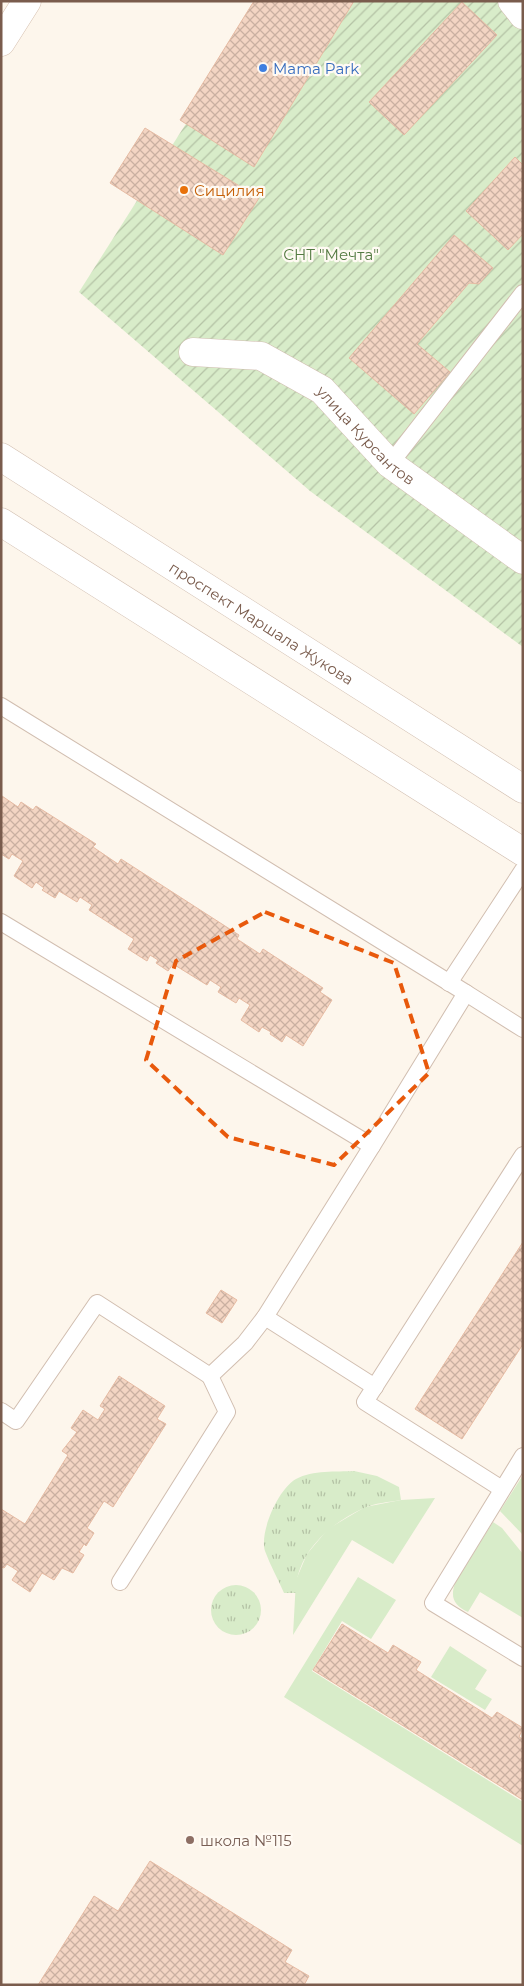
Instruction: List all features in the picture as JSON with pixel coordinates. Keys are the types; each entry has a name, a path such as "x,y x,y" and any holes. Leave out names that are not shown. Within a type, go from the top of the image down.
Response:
{"street":[{"path":"1,42 27,1"},
{"path":"512,1 523,15"},
{"name":"улица Курсантов","path":"193,352 261,356 322,390 390,464 523,560"},
{"name":"проспект Маршала Жукова","path":"1,457 523,789"},
{"path":"1,522 523,852"}],"lane":[{"path":"390,464 523,293"},
{"path":"1,706 523,1029"},
{"path":"449,983 523,870"},
{"path":"1,922 372,1146"},
{"path":"210,1376 245,1343 265,1317 466,993"},
{"path":"502,1489 365,1402 523,1154"},
{"path":"1,1411 16,1421 96,1303 210,1376 227,1412 120,1582"},
{"path":"265,1317 375,1387"},
{"path":"523,1456 433,1603 523,1658"}],"highlighted area":[{"path":"265,912 394,963 429,1073 334,1165 228,1137 146,1060 176,961"}],"green space":[{"name":"СНТ \"Мечта\"","path":"264,1 523,1 523,647 310,491 79,292"},
{"path":"354,1471 377,1476 399,1487 401,1500 368,1506 351,1514 327,1531 308,1553 301,1565 296,1593 284,1593 265,1551 264,1543 268,1522 277,1501 290,1484 303,1476 325,1472"},
{"path":"523,1475 523,1535 500,1511"},
{"path":"435,1498 393,1564 352,1540 293,1635 296,1580 307,1554 328,1529 365,1507 401,1500"},
{"path":"493,1522 502,1528 523,1554 523,1618 480,1592 468,1612 456,1604 453,1597 455,1583"},
{"path":"358,1577 396,1600 371,1639 342,1621 312,1671 523,1802 523,1846 284,1697"},
{"path":"231,1585 241,1585 254,1592 261,1605 261,1615 254,1628 241,1635 231,1635 222,1631 215,1624 211,1615 211,1605 215,1596 222,1589"},
{"path":"450,1646 487,1670 475,1689 492,1699 485,1710 431,1677"}],"building":[{"name":"Mama Park","path":"254,1 354,1 254,167 180,120"},
{"path":"462,2 497,35 404,135 369,102"},
{"name":"Сицилия","path":"145,128 259,198 223,255 110,183"},
{"path":"515,157 523,165 523,234 508,250 466,211"},
{"path":"454,235 493,268 479,284 469,283 417,344 450,372 414,414 349,358"},
{"path":"2,796 18,807 21,802 33,810 36,806 96,844 93,847 118,864 121,859 239,935 237,939 260,954 263,949 323,988 320,992 332,1000 303,1046 286,1035 282,1042 262,1027 259,1032 241,1020 250,1005 239,998 236,1003 218,992 221,987 210,980 207,985 173,964 168,971 156,963 158,960 150,955 147,961 128,949 134,939 89,910 92,905 80,897 77,902 59,891 55,898 42,890 44,888 36,882 32,888 14,876 23,861 12,854 9,859 1,854"},
{"path":"523,1242 523,1344 462,1439 415,1409"},
{"path":"221,1290 237,1300 222,1323 206,1313"},
{"path":"119,1376 165,1406 157,1419 166,1424 113,1507 104,1501 87,1528 94,1533 86,1546 84,1544 79,1552 84,1555 73,1573 62,1568 54,1580 42,1573 30,1592 12,1580 18,1571 7,1564 4,1568 1,1567 1,1509 25,1524 68,1455 62,1451 77,1432 71,1428 83,1410 98,1420 105,1409 100,1406"},
{"path":"342,1624 388,1653 393,1645 421,1662 416,1670 492,1718 497,1712 523,1728 519,1737 523,1739 523,1800 313,1670"},
{"path":"150,1861 292,1950 285,1962 309,1976 304,1985 38,1985 94,1896 118,1911"}],"place":[{"name":"Mama Park","path":"263,68"},
{"name":"Сицилия","path":"184,190"},
{"name":"школа №115","path":"190,1840"}]}
